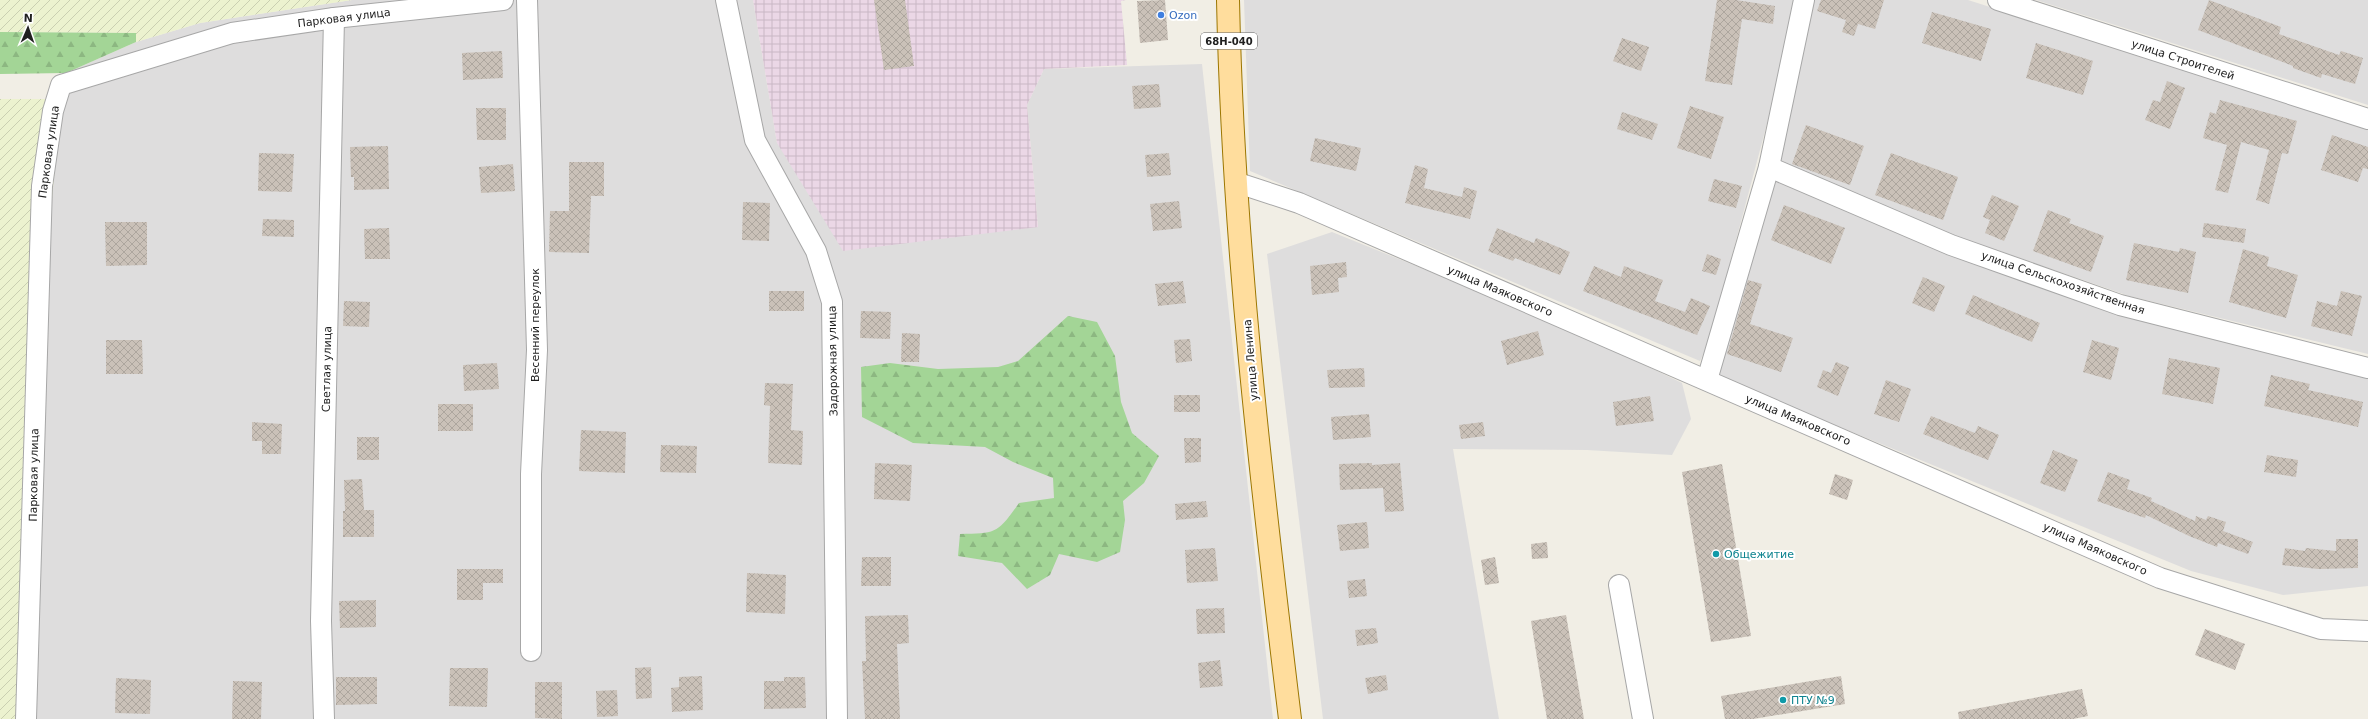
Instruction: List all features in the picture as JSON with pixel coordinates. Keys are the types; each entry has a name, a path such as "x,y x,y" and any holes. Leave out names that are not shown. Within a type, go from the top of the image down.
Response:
{"main road":[{"name":"улица Ленина","path":"1228,0 1235,182 1261,480 1290,719"}],"street":[{"name":"Парковая улица","path":"26,719 42,186 53,111 61,85 232,33 334,18 503,0"},
{"name":"Весенний переулок","path":"527,0 537,350 531,474 531,651"},
{"name":"Задорожная улица","path":"726,0 755,140 816,251 832,302 837,719"},
{"path":"1707,380 1769,167 1804,0"},
{"name":"улица Строителей","path":"1998,0 2368,119"},
{"name":"Светлая улица","path":"324,719 321,613 334,18"},
{"name":"улица Сельскохозяйственная","path":"1769,167 1952,245 2120,305 2368,368"},
{"name":"улица Маяковского","path":"1235,182 1299,203 2160,578 2321,629 2368,631"},
{"path":"1619,585 1643,719"}],"shaded area":[{"path":"352,0 753,0 777,143 1038,227 1027,105 1044,69 1202,64 1273,719 23,719 50,221 58,134 53,99 66,73 136,42 200,23"},
{"path":"753,0 1126,0 1121,1 1127,65 1044,69 1027,105 1038,227 843,251 777,143"},
{"path":"1244,0 1796,0 1773,101 1709,342 1700,361 1250,171"},
{"path":"1810,0 1968,0 2368,127 2368,354 2129,296 1890,213 1778,165"},
{"path":"2036,0 2368,0 2368,105"},
{"path":"1772,178 2108,312 2368,377 2368,586 2283,595 2191,571 1713,375"},
{"path":"1332,232 1555,322 1682,383 1691,419 1672,455 1587,450 1453,449 1499,719 1323,719 1267,254"}],"green space":[{"path":"0,0 352,0 200,23 136,42 136,33 0,32"},
{"path":"0,32 136,33 136,42 66,73 0,74"},
{"path":"0,99 53,99 58,134 50,221 23,719 0,719"},
{"path":"1068,316 1097,322 1115,356 1121,402 1132,433 1159,456 1144,483 1123,501 1125,520 1120,552 1097,562 1059,554 1050,575 1027,589 1002,563 958,556 960,534 982,533 995,530 1006,521 1019,503 1054,498 1053,478 1013,462 985,447 913,443 862,417 861,367 890,363 938,369 998,367 1018,361"}],"building":[{"path":"874,0 905,0 914,66 884,70"},
{"path":"1165,0 1168,40 1140,43 1137,1"},
{"path":"1717,0 1736,0 1775,6 1773,24 1742,19 1732,85 1705,81"},
{"path":"1821,0 1884,0 1875,29 1858,24 1854,36 1842,32 1846,20 1817,11"},
{"path":"2209,0 2281,27 2279,34 2339,55 2341,51 2363,58 2355,84 2322,74 2321,78 2198,30"},
{"path":"1932,12 1991,29 1981,61 1922,43"},
{"path":"1622,38 1649,47 1641,71 1613,61"},
{"path":"2036,43 2093,61 2083,95 2026,78"},
{"path":"502,51 503,78 463,80 462,53"},
{"path":"2167,81 2185,88 2170,129 2145,120 2153,100 2160,102"},
{"path":"1159,84 1161,107 1134,109 1132,86"},
{"path":"2220,100 2297,121 2288,154 2282,153 2269,204 2256,200 2269,150 2241,142 2228,193 2215,190 2227,145 2203,138 2210,112 2216,114"},
{"path":"1690,106 1724,117 1711,159 1677,148"},
{"path":"476,108 506,108 506,140 477,140"},
{"path":"1622,112 1658,124 1652,140 1617,129"},
{"path":"1806,125 1864,146 1850,185 1792,164"},
{"path":"2332,135 2368,147 2368,169 2363,168 2358,182 2321,170"},
{"path":"1315,138 1361,148 1356,171 1310,161"},
{"path":"388,146 389,189 354,190 354,177 351,177 350,147"},
{"path":"259,153 294,154 292,192 258,191"},
{"path":"1169,153 1171,175 1147,177 1145,155"},
{"path":"1891,153 1958,177 1943,220 1875,195"},
{"path":"569,162 604,162 604,196 591,196 589,253 549,252 550,211 569,211"},
{"path":"513,164 515,191 481,193 479,167"},
{"path":"1415,165 1428,169 1424,188 1462,197 1464,187 1477,191 1470,219 1405,203"},
{"path":"1714,179 1742,186 1736,208 1708,201"},
{"path":"1992,195 2019,206 2004,241 1985,233 1990,220 1983,217"},
{"path":"1179,201 1182,228 1153,231 1150,204"},
{"path":"743,202 770,203 769,241 742,240"},
{"path":"1784,205 1845,228 1831,264 1771,240"},
{"path":"2048,210 2071,219 2069,223 2104,236 2091,272 2033,251"},
{"path":"263,219 294,220 294,237 262,236"},
{"path":"105,222 147,222 147,265 106,266"},
{"path":"2204,223 2246,229 2244,243 2202,237"},
{"path":"389,228 390,259 365,259 364,229"},
{"path":"1497,228 1534,243 1536,238 1570,252 1560,275 1515,258 1513,261 1488,251"},
{"path":"2134,243 2179,252 2180,248 2196,252 2188,293 2126,280"},
{"path":"2243,249 2269,257 2267,266 2298,275 2286,318 2229,302"},
{"path":"1707,254 1721,259 1716,275 1702,271"},
{"path":"1346,262 1347,277 1338,278 1339,292 1312,295 1310,266"},
{"path":"1594,266 1621,277 1624,266 1663,280 1655,301 1685,312 1691,298 1710,306 1697,335 1583,291"},
{"path":"1923,277 1945,286 1934,312 1912,303"},
{"path":"1748,280 1762,284 1750,324 1793,338 1781,372 1727,354"},
{"path":"1183,281 1186,303 1158,306 1155,284"},
{"path":"769,291 804,291 804,311 769,311"},
{"path":"2341,291 2362,296 2352,336 2311,326 2317,301 2337,306"},
{"path":"1973,295 2040,323 2032,342 1965,314"},
{"path":"344,301 370,302 369,327 343,326"},
{"path":"861,311 891,312 890,339 860,338"},
{"path":"1538,331 1544,355 1507,365 1501,341"},
{"path":"902,333 920,334 919,362 901,362"},
{"path":"1190,339 1192,361 1176,363 1174,340"},
{"path":"106,340 142,340 143,374 106,374"},
{"path":"2092,340 2119,348 2111,380 2083,372"},
{"path":"2169,358 2220,368 2213,404 2162,394"},
{"path":"1836,362 1849,367 1838,396 1817,387 1823,370 1831,373"},
{"path":"497,363 499,389 464,391 463,365"},
{"path":"1364,368 1365,387 1329,388 1327,370"},
{"path":"2271,375 2310,384 2308,390 2363,402 2358,427 2264,406"},
{"path":"1886,380 1911,389 1899,422 1874,414"},
{"path":"765,383 793,384 791,430 803,431 802,465 768,463 770,406 764,405"},
{"path":"1174,395 1200,395 1200,412 1174,412"},
{"path":"1650,396 1654,421 1616,426 1613,402"},
{"path":"438,404 473,404 473,431 438,431"},
{"path":"1369,414 1371,437 1333,440 1331,417"},
{"path":"1931,416 1975,433 1978,426 1999,435 1988,460 1923,434"},
{"path":"252,422 282,424 281,454 262,454 262,441 252,441"},
{"path":"1483,422 1485,436 1461,439 1459,425"},
{"path":"581,430 626,432 625,473 579,471"},
{"path":"357,437 379,437 379,460 357,460"},
{"path":"1184,438 1201,438 1201,462 1185,463"},
{"path":"661,445 697,446 696,473 660,472"},
{"path":"2053,450 2078,460 2065,492 2040,483"},
{"path":"2267,455 2298,460 2296,477 2264,472"},
{"path":"875,463 912,465 910,501 874,499"},
{"path":"1372,463 1372,465 1400,463 1404,511 1385,512 1383,488 1340,490 1339,464"},
{"name":"Общежитие","path":"1722,464 1751,636 1711,642 1682,472"},
{"path":"2108,472 2130,480 2127,489 2152,498 2151,501 2195,521 2196,516 2206,520 2208,516 2226,522 2223,531 2253,542 2248,554 2218,543 2217,547 2189,536 2146,515 2145,518 2097,501"},
{"path":"1835,474 1853,480 1847,500 1829,494"},
{"path":"362,479 364,510 374,510 374,537 343,537 343,511 345,511 344,480"},
{"path":"1206,501 1208,517 1176,520 1175,504"},
{"path":"1367,522 1369,548 1340,551 1337,525"},
{"path":"2336,539 2358,539 2358,568 2318,569 2282,565 2285,548 2305,551 2306,548 2336,551"},
{"path":"1547,542 1548,558 1532,559 1531,544"},
{"path":"1215,548 1218,581 1187,583 1185,550"},
{"path":"862,557 891,557 891,586 861,586"},
{"path":"1495,557 1499,583 1485,585 1481,560"},
{"path":"457,569 503,569 503,583 483,583 483,600 457,600"},
{"path":"747,573 786,575 785,614 746,612"},
{"path":"1365,579 1367,596 1349,598 1347,581"},
{"path":"376,600 376,627 340,628 339,601"},
{"path":"1224,608 1225,633 1197,634 1196,609"},
{"path":"908,615 909,643 897,644 900,719 865,719 862,661 866,661 865,616"},
{"path":"1566,615 1584,719 1547,719 1531,621"},
{"path":"1376,628 1378,643 1357,646 1355,630"},
{"path":"2205,629 2245,644 2235,670 2195,655"},
{"path":"1220,660 1223,686 1200,688 1198,663"},
{"path":"651,667 652,698 636,699 635,668"},
{"path":"450,668 488,668 487,707 449,706"},
{"path":"1386,675 1388,690 1368,694 1365,678"},
{"path":"702,676 703,710 672,712 671,688 679,687 679,677"},
{"name":"ПТУ №9","path":"1841,676 1845,704 1753,719 1725,719 1721,696"},
{"path":"336,677 377,677 377,704 336,705"},
{"path":"784,677 805,677 806,708 764,709 764,681 784,681"},
{"path":"116,678 151,680 150,714 115,713"},
{"path":"233,681 262,682 261,719 232,719"},
{"path":"535,682 562,682 562,719 535,718"},
{"path":"2082,689 2088,716 2073,719 1959,719 1958,712"},
{"path":"617,690 618,716 597,717 596,691"}],"place":[{"name":"Ozon","path":"1161,15"},
{"name":"Общежитие","path":"1716,554"},
{"name":"ПТУ №9","path":"1783,700"}]}
